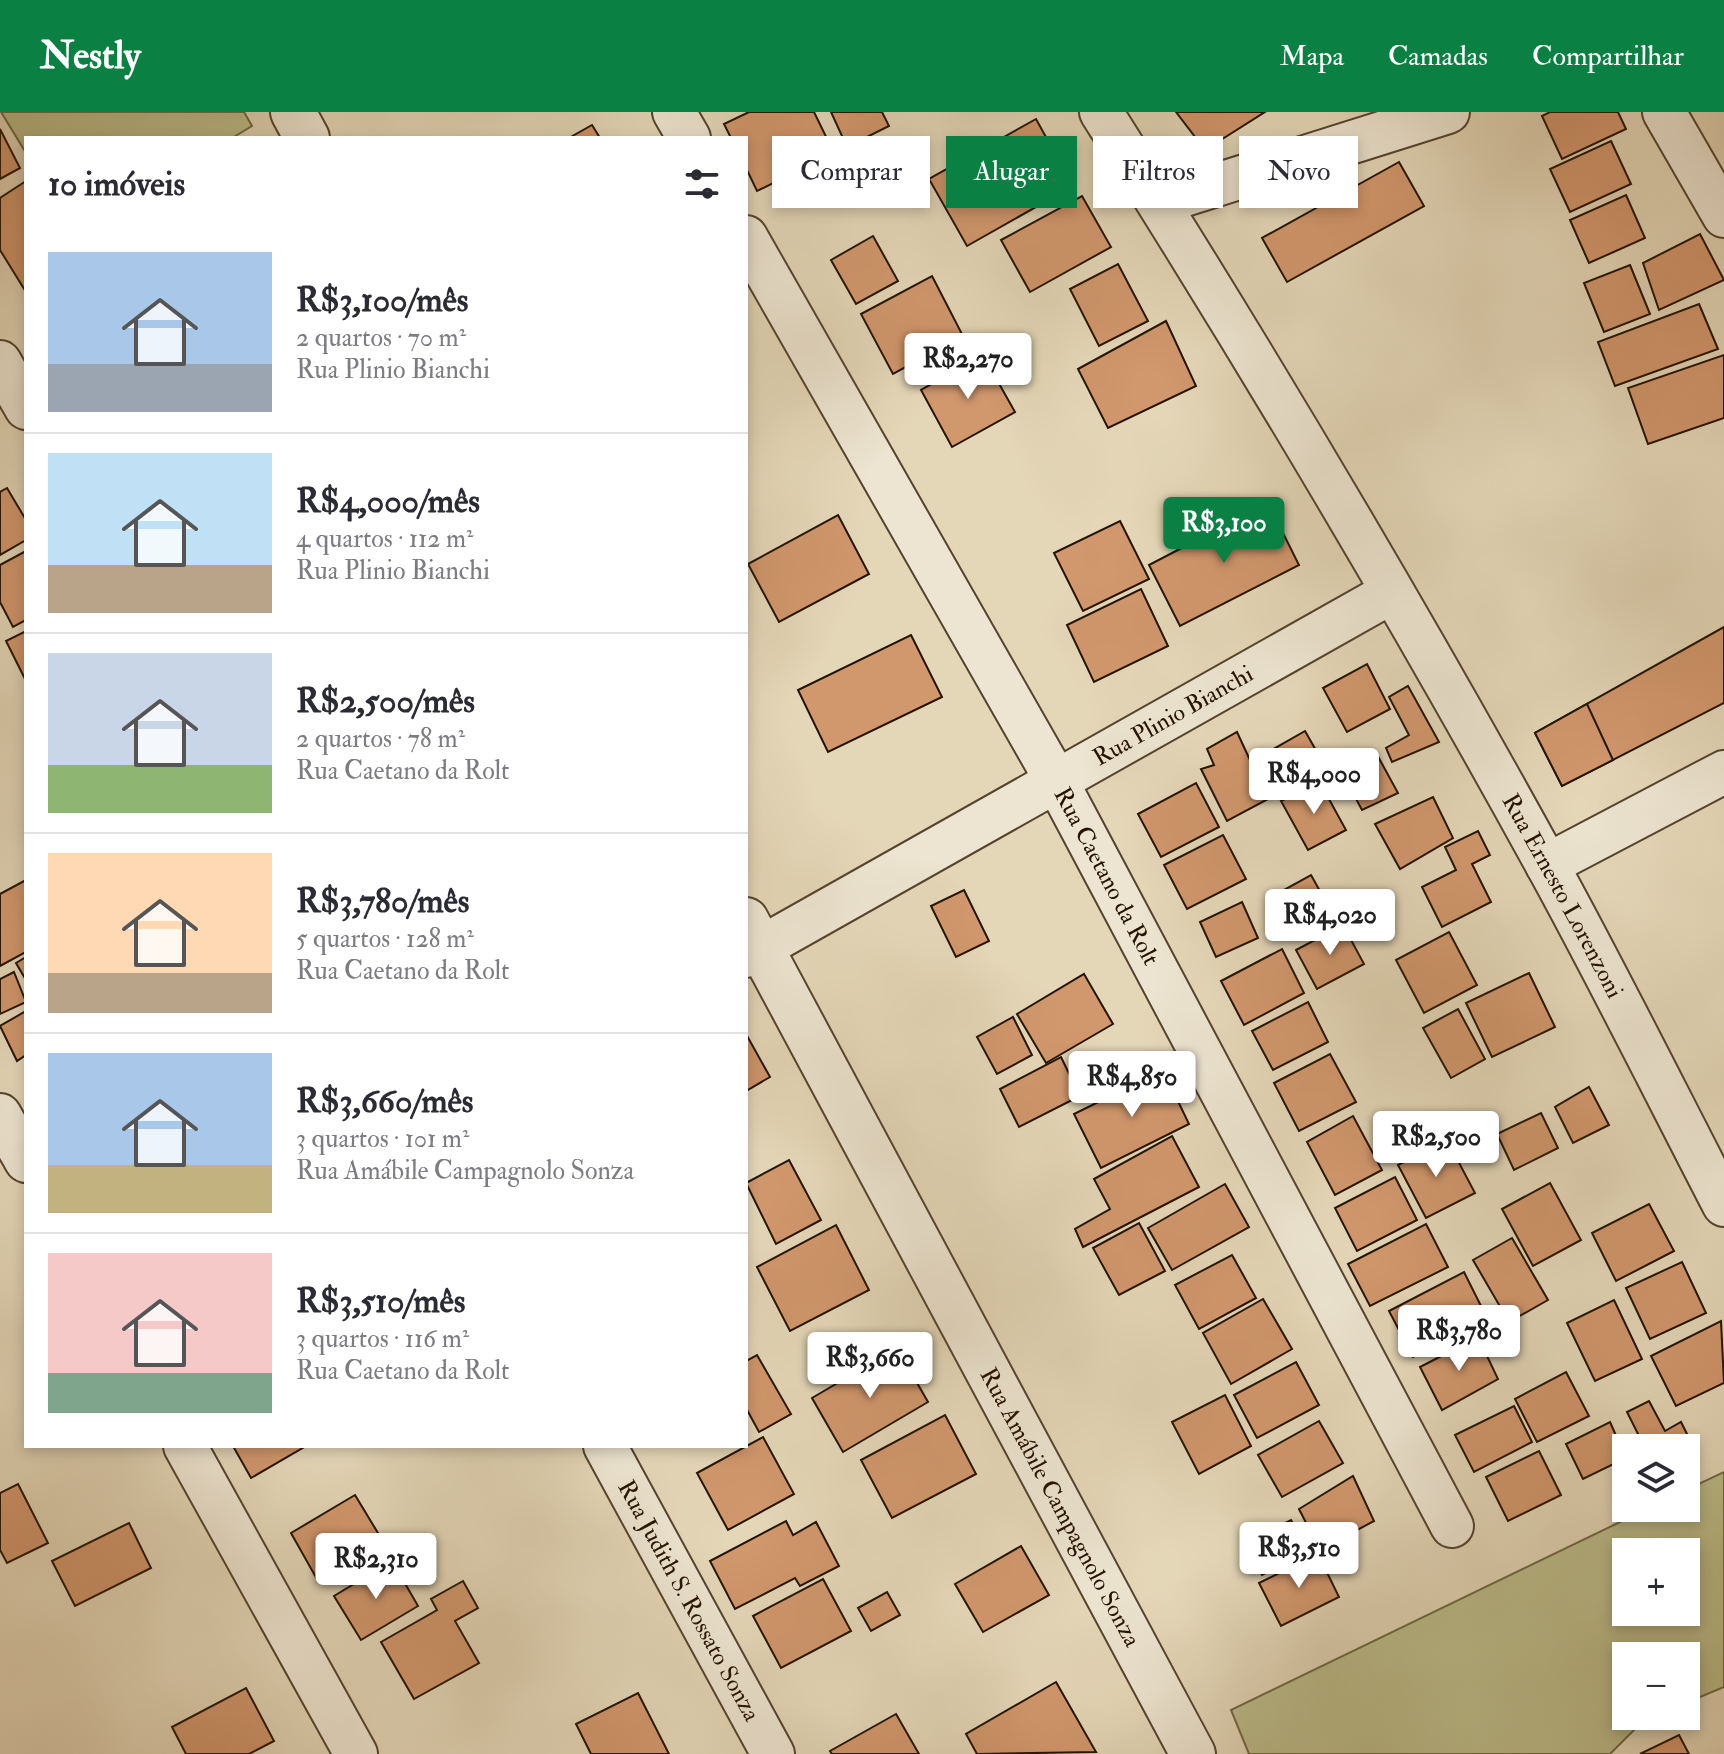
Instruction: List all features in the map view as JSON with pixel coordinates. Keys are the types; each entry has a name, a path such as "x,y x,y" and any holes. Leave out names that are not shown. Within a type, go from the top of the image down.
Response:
{"street":[{"path":"293,112 306,136"},
{"path":"674,112 688,136"},
{"name":"Rua Ernesto Lorenzoni","path":"1101,112 1116,136"},
{"path":"1223,183 1448,112"},
{"path":"1664,112 1724,216"},
{"name":"Rua Ernesto Lorenzoni","path":"1162,208 1275,388 1547,865 1724,1205"},
{"name":"Rua Caetano da Rolt","path":"748,241 1056,780 1452,1526"},
{"path":"0,362 24,404"},
{"name":"Rua Plinio Bianchi","path":"751,941 1056,780 1392,592"},
{"path":"1547,865 1724,772"},
{"name":"Rua Amábile Campagnolo Sonza","path":"751,941 1193,1754"},
{"path":"0,1115 24,1157"},
{"path":"186,1448 356,1754"},
{"name":"Rua Judith S. Rossato Sonza","path":"606,1448 773,1754"}],"green space":[{"path":"1,112 244,112 252,126 235,136 24,136 24,150"},
{"path":"1724,1472 1724,1687 1700,1697 1700,1642 1612,1642 1612,1730 1634,1730 1610,1754 1249,1754 1231,1710 1620,1522 1700,1522 1700,1483"}],"building":[{"path":"749,112 814,112 826,136 772,136 772,184 757,191 748,172 748,136 730,136 724,124"},
{"path":"831,112 882,112 889,126 869,136 842,136"},
{"path":"1176,112 1265,112 1223,139 1223,136 1194,136"},
{"path":"1550,112 1618,112 1626,129 1562,159 1542,116"},
{"path":"1036,119 1045,136 1006,136"},
{"path":"592,125 599,136 573,136"},
{"path":"0,129 20,168 0,179"},
{"path":"1611,141 1631,184 1570,212 1550,169"},
{"path":"1399,162 1424,206 1287,282 1262,238 1316,208 1358,208 1358,185"},
{"path":"946,169 946,208 1034,208 967,246 930,181"},
{"path":"24,182 24,289 0,250 0,198"},
{"path":"1626,195 1645,238 1589,263 1570,220"},
{"path":"1082,196 1111,247 1030,292 1001,240 1060,208 1077,208 1077,199"},
{"path":"1700,234 1724,280 1659,310 1643,263"},
{"path":"873,236 898,281 856,304 831,260"},
{"path":"1118,264 1148,321 1099,346 1070,289"},
{"path":"1630,265 1650,314 1604,332 1584,283"},
{"path":"932,276 963,336 893,374 861,314"},
{"path":"1699,304 1718,349 1615,386 1598,342"},
{"path":"1166,321 1196,386 1108,428 1078,369"},
{"path":"983,355 1015,412 952,447 921,390"},
{"path":"1724,355 1724,418 1648,444 1628,388"},
{"path":"7,488 24,517 24,541 0,555 0,492"},
{"path":"1268,503 1299,565 1180,626 1149,565"},
{"path":"838,515 869,574 779,622 748,564"},
{"path":"1120,521 1149,579 1083,611 1054,553"},
{"path":"24,552 24,621 13,627 0,602 0,565"},
{"path":"1141,589 1168,646 1094,682 1067,625"},
{"path":"1724,627 1724,703 1562,786 1535,733"},
{"path":"24,632 24,677 6,641"},
{"path":"911,635 942,697 828,752 798,690"},
{"path":"1367,664 1390,709 1347,732 1323,688"},
{"path":"1408,686 1439,742 1392,762 1386,748 1409,735 1389,697"},
{"path":"1587,704 1613,760 1562,786 1535,733"},
{"path":"1305,731 1325,766 1276,794 1256,759"},
{"path":"1237,732 1268,799 1227,821 1201,769 1214,765 1207,749"},
{"path":"1375,751 1398,793 1362,810 1340,769"},
{"path":"1319,781 1346,830 1308,850 1281,801"},
{"path":"1196,783 1219,827 1161,857 1138,814"},
{"path":"1433,797 1453,838 1400,869 1375,824"},
{"path":"1478,831 1490,855 1472,864 1491,902 1442,927 1422,887 1456,870 1445,847"},
{"path":"1223,835 1246,879 1187,909 1164,865"},
{"path":"1311,875 1331,911 1291,933 1271,897"},
{"path":"24,881 24,953 0,966 0,894"},
{"path":"964,890 989,941 956,957 931,906"},
{"path":"1242,902 1258,938 1216,957 1200,922"},
{"path":"1343,925 1364,964 1317,989 1296,950"},
{"path":"1449,932 1477,985 1424,1013 1396,960"},
{"path":"1282,949 1304,993 1244,1025 1221,981"},
{"path":"24,958 24,977 16,963"},
{"path":"14,972 24,1003 0,1014 0,979"},
{"path":"1529,973 1555,1027 1492,1057 1466,1003"},
{"path":"1084,974 1113,1024 1046,1063 1017,1014"},
{"path":"1308,1002 1328,1042 1273,1070 1252,1031"},
{"path":"1458,1009 1485,1059 1451,1078 1423,1028"},
{"path":"24,1012 24,1056 17,1061 0,1026"},
{"path":"1013,1017 1032,1055 997,1074 977,1037"},
{"path":"748,1038 770,1077 748,1090"},
{"path":"1330,1054 1356,1102 1299,1131 1274,1083"},
{"path":"1061,1057 1080,1096 1019,1127 1000,1089"},
{"path":"1163,1070 1189,1124 1101,1168 1074,1114"},
{"path":"1589,1087 1609,1125 1573,1143 1555,1107"},
{"path":"1541,1113 1558,1148 1514,1170 1497,1134"},
{"path":"1353,1116 1382,1170 1335,1195 1307,1142"},
{"path":"1172,1136 1199,1187 1083,1247 1075,1229 1110,1209 1094,1179"},
{"path":"1447,1140 1475,1193 1426,1218 1398,1165"},
{"path":"789,1160 821,1220 776,1244 748,1182"},
{"path":"1395,1177 1417,1220 1357,1251 1335,1208"},
{"path":"1550,1183 1581,1240 1533,1266 1502,1209"},
{"path":"1225,1184 1249,1227 1172,1270 1148,1228"},
{"path":"1649,1204 1674,1251 1616,1281 1592,1233"},
{"path":"1139,1223 1165,1271 1119,1295 1093,1248"},
{"path":"1426,1224 1448,1267 1370,1306 1348,1264"},
{"path":"836,1225 869,1290 790,1331 757,1267"},
{"path":"1512,1238 1548,1300 1509,1322 1473,1260"},
{"path":"1232,1255 1256,1298 1199,1329 1175,1285"},
{"path":"1682,1262 1706,1313 1650,1339 1626,1288"},
{"path":"1464,1272 1487,1318 1413,1357 1389,1311"},
{"path":"1263,1299 1292,1349 1231,1384 1203,1333"},
{"path":"1614,1300 1642,1359 1595,1381 1567,1323"},
{"path":"1721,1321 1724,1383 1676,1406 1651,1356"},
{"path":"1478,1337 1498,1379 1442,1410 1420,1367"},
{"path":"897,1348 928,1402 843,1452 812,1398"},
{"path":"757,1355 791,1414 759,1432 748,1412 748,1360"},
{"path":"1296,1362 1319,1405 1257,1438 1234,1395"},
{"path":"1566,1372 1589,1416 1537,1442 1515,1399"},
{"path":"1225,1395 1251,1446 1199,1474 1172,1422"},
{"path":"1649,1401 1665,1431 1681,1422 1687,1434 1638,1434 1627,1412"},
{"path":"1514,1406 1532,1442 1474,1472 1455,1435"},
{"path":"945,1415 976,1474 892,1518 861,1460"},
{"path":"1319,1421 1343,1463 1282,1497 1258,1455"},
{"path":"1610,1422 1615,1434 1612,1434 1612,1465 1583,1479 1566,1444"},
{"path":"763,1437 794,1494 728,1530 697,1473 748,1448"},
{"path":"234,1448 303,1448 251,1478"},
{"path":"1539,1451 1561,1495 1508,1521 1486,1477"},
{"path":"1353,1476 1374,1521 1320,1550 1299,1509"},
{"path":"18,1484 48,1543 7,1563 0,1550 0,1493"},
{"path":"355,1495 384,1543 318,1581 291,1533"},
{"path":"1291,1520 1308,1551 1262,1575 1246,1543"},
{"path":"786,1521 793,1535 816,1522 839,1566 800,1586 795,1578 735,1609 710,1561"},
{"path":"129,1523 151,1568 75,1606 52,1561"},
{"path":"1021,1546 1049,1595 983,1632 955,1584"},
{"path":"1318,1554 1339,1597 1281,1626 1259,1583"},
{"path":"392,1561 418,1606 361,1640 334,1596"},
{"path":"823,1579 851,1631 781,1668 753,1616"},
{"path":"463,1581 478,1608 455,1621 479,1663 414,1699 381,1642 437,1610 431,1599"},
{"path":"887,1592 900,1615 871,1631 858,1608"},
{"path":"1056,1682 1096,1752 977,1754 966,1734"},
{"path":"246,1688 274,1741 249,1754 186,1754 172,1727"},
{"path":"638,1693 669,1754 591,1754 576,1724"},
{"path":"896,1714 919,1754 832,1754 830,1751"},
{"path":"1679,1735 1689,1754 1640,1754"}]}
